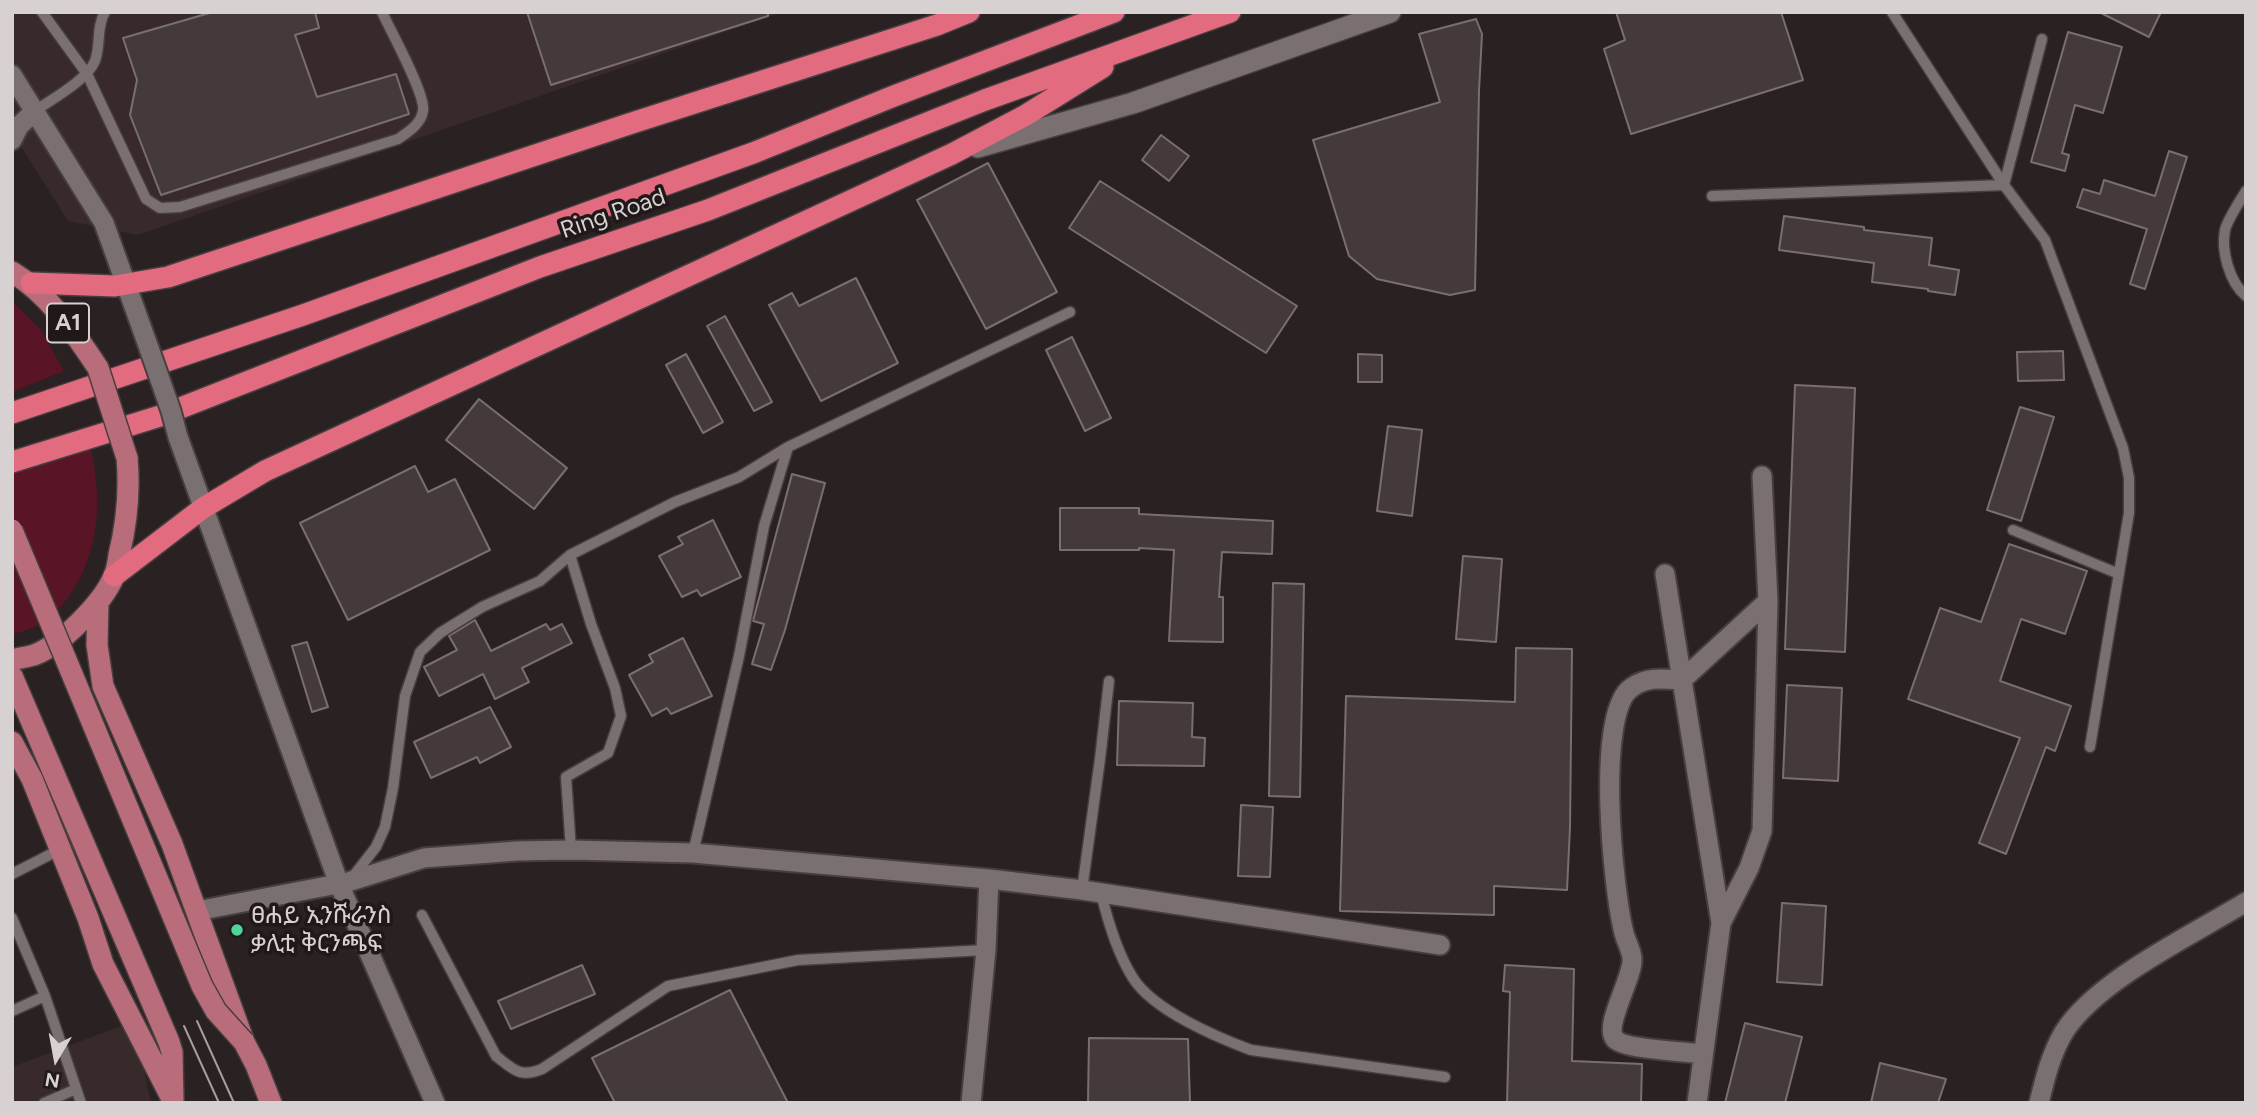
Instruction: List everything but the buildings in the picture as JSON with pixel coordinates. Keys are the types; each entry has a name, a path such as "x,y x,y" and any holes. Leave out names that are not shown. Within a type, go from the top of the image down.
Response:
{"highway":[{"path":"31,283 126,285 168,277 937,25 969,12"},
{"name":"Ring Road","path":"12,413 303,315 740,158 1114,12"},
{"name":"Ring Road","path":"12,462 160,416 540,267 708,210 985,100 1230,12"},
{"path":"114,576 203,508 265,471 953,154 1026,115 1138,45"}],"main road":[{"name":"A1","path":"12,272 31,283 68,323 97,368 127,457 129,479 125,529 114,576"},
{"path":"12,530 202,986 216,1012 244,1042"},
{"path":"12,660 35,655 77,626 114,576"},
{"path":"98,601 97,645 103,686 172,844 244,1042 271,1103"},
{"path":"12,676 169,1042 172,1052 173,1101"},
{"path":"12,741 32,779 88,918 103,964 173,1101"}],"street":[{"path":"953,154 1133,103 1390,12"},
{"path":"12,75 104,223 203,508 344,883 435,1103"},
{"path":"12,140 19,126 35,111"},
{"path":"1721,923 1749,868 1762,831 1768,601 1762,476"},
{"path":"1665,574 1721,923 1696,1103"},
{"path":"1703,1054 1629,1046 1616,1042 1612,1034 1613,1023 1632,966 1632,956 1623,932 1612,843 1609,757 1619,704 1630,689 1650,678 1682,680 1768,601"},
{"path":"197,911 344,883 424,858 517,851 692,853 989,878 1440,944"},
{"path":"971,1103 986,950 989,878"},
{"path":"2039,1103 2050,1061 2064,1033 2083,1008 2130,971 2246,902"}],"lane":[{"path":"42,12 87,74 146,199 160,208 180,207 398,139 414,129 424,110 420,93 382,12"},
{"path":"35,111 87,74 95,61 99,24 104,12"},
{"path":"1892,12 2004,185 2045,240 2123,448 2129,478 2129,513 2090,747"},
{"path":"2004,185 2042,39"},
{"path":"1712,196 2004,185"},
{"path":"2246,191 2226,227 2224,247 2229,268 2240,291 2246,296"},
{"path":"344,883 376,847 384,827 393,788 405,696 420,652 440,633 482,607 540,581 570,555 675,502 739,477 788,447 1070,312"},
{"path":"692,853 739,656 764,526 788,447"},
{"path":"2013,530 2119,573"},
{"path":"570,555 591,624 615,688 621,716 608,753 566,777 571,850"},
{"path":"1109,681 1100,759 1091,892 1133,979 1152,1001 1221,1039 1251,1050 1445,1077"},
{"path":"12,874 59,850"},
{"path":"422,915 496,1056 515,1071 529,1074 542,1069 668,986 798,960 986,950"},
{"path":"12,918 45,996 81,1103"},
{"path":"12,1010 45,996"},
{"path":"44,1103 76,1089"}],"shaded area":[{"path":"12,12 783,12 138,235 68,221 12,132"},
{"path":"12,301 41,330 64,371 12,392"},
{"path":"90,443 97,514 85,567 68,598 56,611 36,626 12,634 12,466"},
{"path":"134,1021 151,1103 12,1103 12,1067"}],"tram line":[{"path":"197,1021 234,1103"},
{"path":"184,1026 219,1103"}],"place":[{"name":"ፀሐይ ኢንሹራንስ ቃሊቲ ቅርንጫፍ","path":"237,930"}]}
